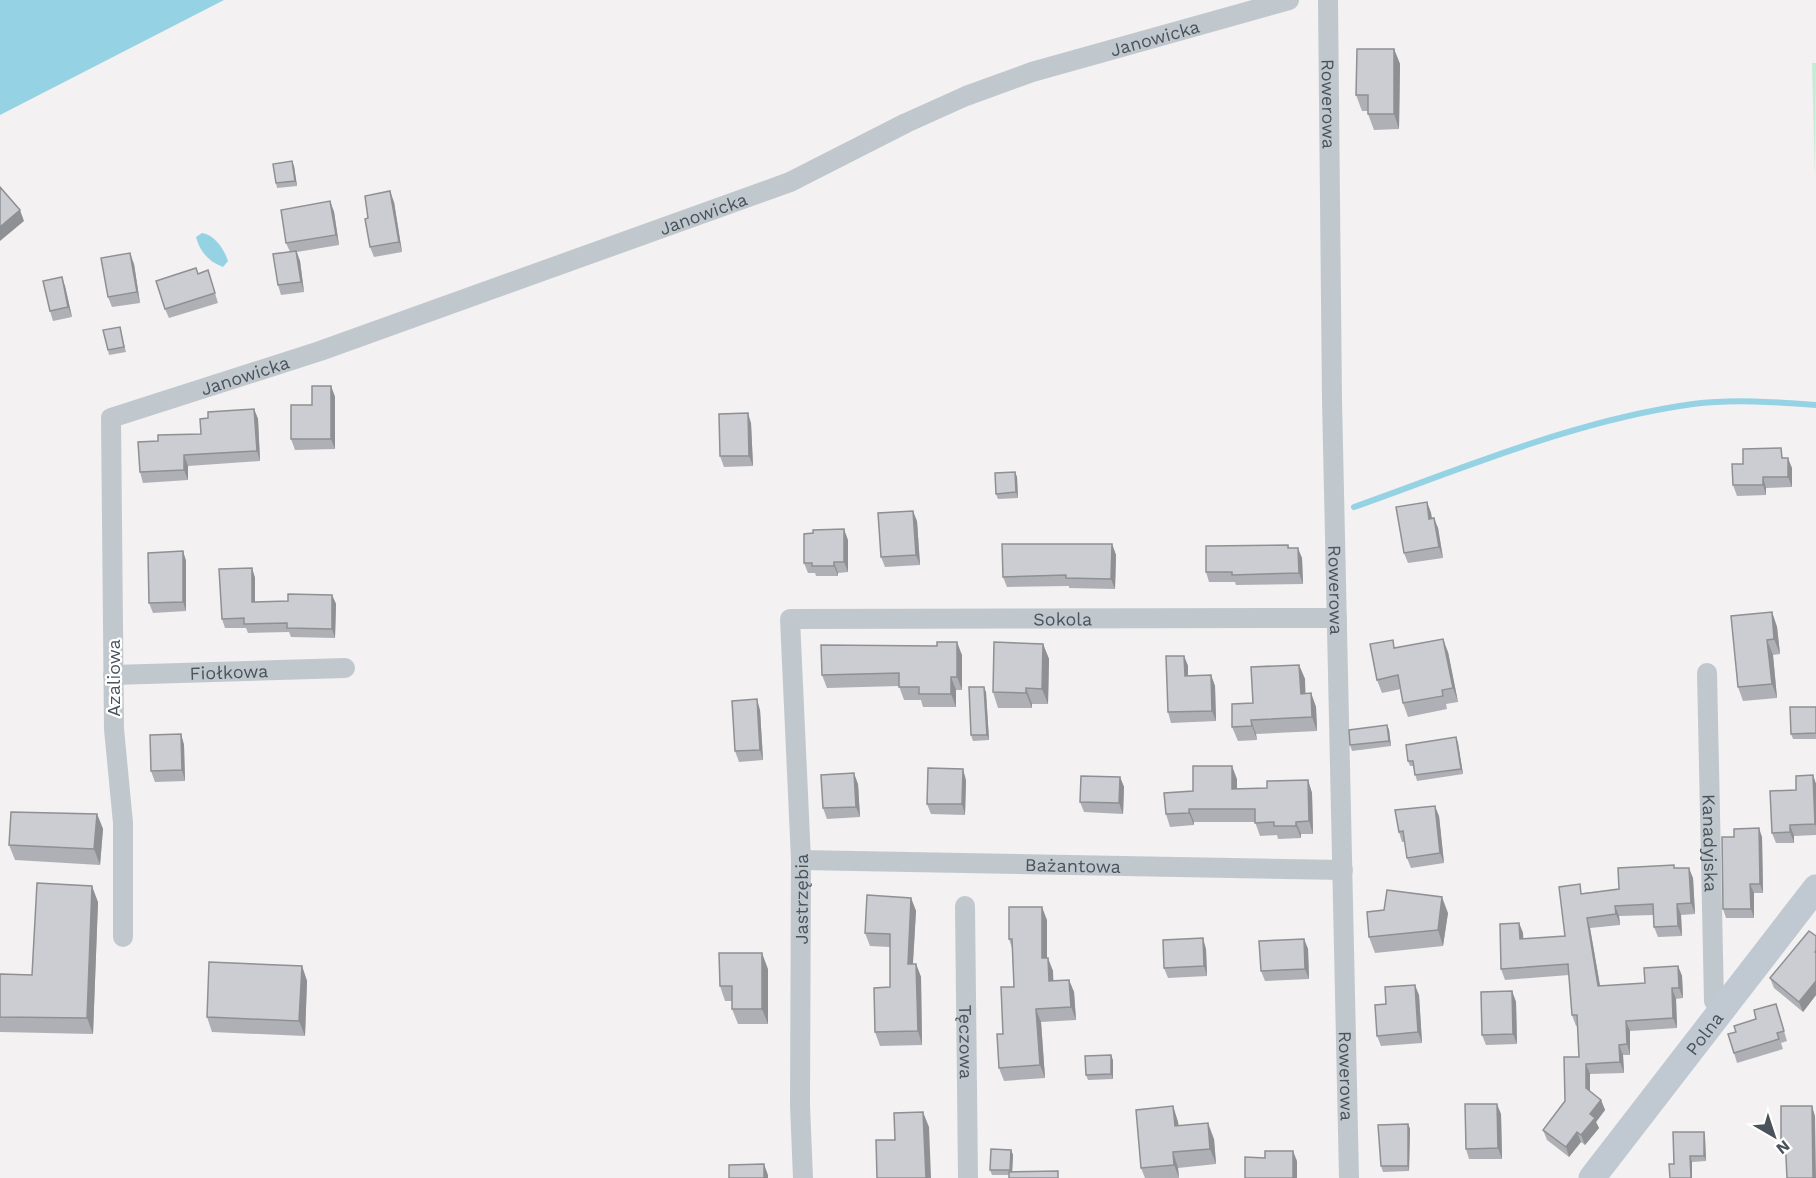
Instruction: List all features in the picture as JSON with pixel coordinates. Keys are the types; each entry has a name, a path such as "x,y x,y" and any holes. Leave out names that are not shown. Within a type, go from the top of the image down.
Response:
{"street":[{"name":"Janowicka","path":"111,418 320,351 789,182 926,114 966,96 1032,72 1289,0"},
{"name":"Rowerowa","path":"1328,0 1337,618 1349,1178"},
{"name":"Azaliowa","path":"111,418 114,729 123,823 123,937"},
{"name":"Sokola","path":"790,619 1337,618"},
{"name":"Jastrzębia","path":"790,619 801,860 800,1105 803,1178"},
{"name":"Fiołkowa","path":"114,675 345,668"},
{"name":"Kanadyjska","path":"1707,673 1714,1000 1722,1011"},
{"name":"Bażantowa","path":"801,860 1343,870"},
{"name":"Polna","path":"1592,1178 1816,888"},
{"name":"Tęczowa","path":"965,906 968,1178"}],"green space":[{"path":"1812,63 1816,63 1815,177"}],"water":[{"path":"0,0 224,0 0,115"},
{"path":"202,233 207,234 221,247 228,261 223,267 213,262 203,252 196,237"}],"building":[{"path":"1357,49 1394,49 1394,114 1368,114 1368,95 1356,95"},
{"path":"292,161 295,181 276,183 273,164"},
{"path":"0,187 20,210 0,227"},
{"path":"390,191 399,242 370,247 365,219 368,218 365,196"},
{"path":"330,201 336,235 286,243 281,210"},
{"path":"296,251 301,282 278,285 273,254"},
{"path":"130,253 137,292 108,297 101,258"},
{"path":"196,268 198,274 208,270 215,293 165,309 156,281"},
{"path":"62,277 68,307 50,311 43,281"},
{"path":"120,327 124,347 108,350 103,330"},
{"path":"312,386 331,386 331,439 291,439 291,405 312,405"},
{"path":"254,409 257,451 184,455 184,470 140,472 138,442 158,441 158,435 201,434 200,419 208,418 208,412"},
{"path":"748,413 749,456 720,456 719,414"},
{"path":"1781,448 1782,458 1788,458 1788,477 1763,477 1763,485 1733,485 1732,464 1743,464 1743,449"},
{"path":"1015,472 1016,492 996,494 995,473"},
{"path":"1427,502 1429,519 1434,518 1439,547 1404,553 1396,507"},
{"path":"913,511 916,555 881,557 878,513"},
{"path":"844,529 844,562 834,562 834,566 812,566 812,563 804,563 804,534 813,533 813,530"},
{"path":"1002,544 1112,544 1111,579 1066,578 1066,575 1003,577"},
{"path":"1288,545 1288,548 1298,548 1299,573 1232,575 1232,572 1206,572 1206,546"},
{"path":"183,551 183,602 149,603 148,553"},
{"path":"252,568 252,602 288,601 288,594 332,595 332,629 287,628 287,623 244,624 244,618 222,619 219,569"},
{"path":"1772,612 1774,639 1767,640 1772,684 1738,687 1731,616"},
{"path":"1443,639 1453,688 1442,690 1443,696 1403,703 1398,675 1377,680 1370,644 1393,640 1394,648"},
{"path":"937,642 957,642 957,677 951,677 951,694 919,694 919,687 899,687 899,673 822,675 821,645 937,646"},
{"path":"994,642 1043,644 1042,689 1026,688 1026,693 993,692"},
{"path":"1166,656 1184,656 1185,676 1211,675 1212,711 1168,712"},
{"path":"1299,665 1301,694 1311,693 1312,717 1251,720 1252,726 1232,727 1232,704 1253,703 1251,667"},
{"path":"969,687 984,687 987,735 971,735"},
{"path":"757,699 760,750 735,751 732,701"},
{"path":"1790,707 1816,707 1816,733 1791,734"},
{"path":"1387,725 1389,741 1350,745 1349,730"},
{"path":"181,734 182,770 151,771 150,735"},
{"path":"1456,737 1461,769 1415,775 1413,761 1408,761 1406,745"},
{"path":"1193,766 1232,766 1232,789 1267,788 1267,781 1308,780 1309,821 1296,822 1296,826 1274,826 1274,822 1255,823 1255,809 1189,809 1189,813 1166,814 1164,793 1193,791"},
{"path":"928,768 963,769 962,804 927,804"},
{"path":"854,773 856,807 823,808 821,775"},
{"path":"1813,775 1815,824 1790,825 1790,832 1772,833 1770,791 1796,790 1796,776"},
{"path":"1081,776 1120,777 1119,803 1080,802"},
{"path":"1435,806 1440,853 1407,858 1403,831 1399,832 1395,810"},
{"path":"11,812 97,814 94,849 9,845"},
{"path":"1759,828 1760,884 1750,884 1751,909 1723,909 1722,837 1734,837 1734,829"},
{"path":"1674,865 1674,868 1689,868 1691,903 1677,904 1678,926 1654,927 1653,904 1615,906 1616,914 1587,918 1598,986 1645,983 1644,968 1678,966 1679,988 1672,988 1673,1018 1626,1021 1627,1044 1619,1045 1620,1062 1586,1064 1586,1088 1601,1100 1590,1114 1595,1118 1581,1135 1577,1132 1566,1147 1543,1130 1565,1101 1564,1057 1579,1057 1577,1015 1572,1015 1568,964 1501,969 1500,924 1519,923 1520,939 1565,936 1559,887 1580,884 1581,894 1619,889 1618,868"},
{"path":"37,883 92,886 87,1018 0,1017 0,974 32,975"},
{"path":"1387,890 1442,897 1438,930 1369,937 1367,912 1384,910"},
{"path":"867,895 911,898 908,964 916,964 918,1031 875,1032 874,988 890,987 890,934 865,933"},
{"path":"1009,907 1042,907 1042,958 1048,958 1049,981 1069,980 1071,1007 1036,1009 1040,1065 999,1068 997,1034 1003,1034 1001,987 1014,987 1012,939 1009,939"},
{"path":"1809,931 1816,936 1816,981 1799,1002 1770,978"},
{"path":"1203,938 1204,966 1164,968 1163,940"},
{"path":"1304,939 1305,969 1261,971 1259,941"},
{"path":"719,953 762,953 762,1009 732,1009 732,986 720,986"},
{"path":"209,962 302,966 299,1021 207,1017"},
{"path":"1415,985 1418,1032 1377,1036 1375,1005 1386,1004 1385,987"},
{"path":"1512,991 1513,1034 1482,1035 1481,992"},
{"path":"1776,1004 1784,1031 1777,1033 1779,1039 1734,1053 1728,1034 1736,1032 1734,1026 1756,1019 1754,1010"},
{"path":"1111,1055 1111,1074 1086,1075 1085,1056"},
{"path":"1465,1104 1497,1104 1498,1148 1466,1149"},
{"path":"1173,1106 1175,1126 1208,1123 1210,1149 1173,1152 1174,1165 1141,1168 1136,1110"},
{"path":"1781,1106 1812,1106 1813,1178 1787,1178 1785,1143 1781,1143"},
{"path":"923,1112 926,1178 877,1178 876,1140 895,1140 894,1113"},
{"path":"1408,1124 1408,1166 1381,1166 1378,1125"},
{"path":"1673,1132 1704,1132 1704,1156 1690,1156 1691,1178 1670,1178 1669,1164 1674,1164"},
{"path":"991,1149 1011,1150 1010,1170 990,1170"},
{"path":"1265,1151 1293,1151 1293,1178 1245,1178 1245,1157 1265,1158"},
{"path":"764,1164 764,1178 729,1178 729,1165"},
{"path":"1058,1171 1058,1178 1009,1178 1009,1172"}],"waterway":[{"path":"1354,507 1563,433 1649,411 1723,402 1816,405"}]}
